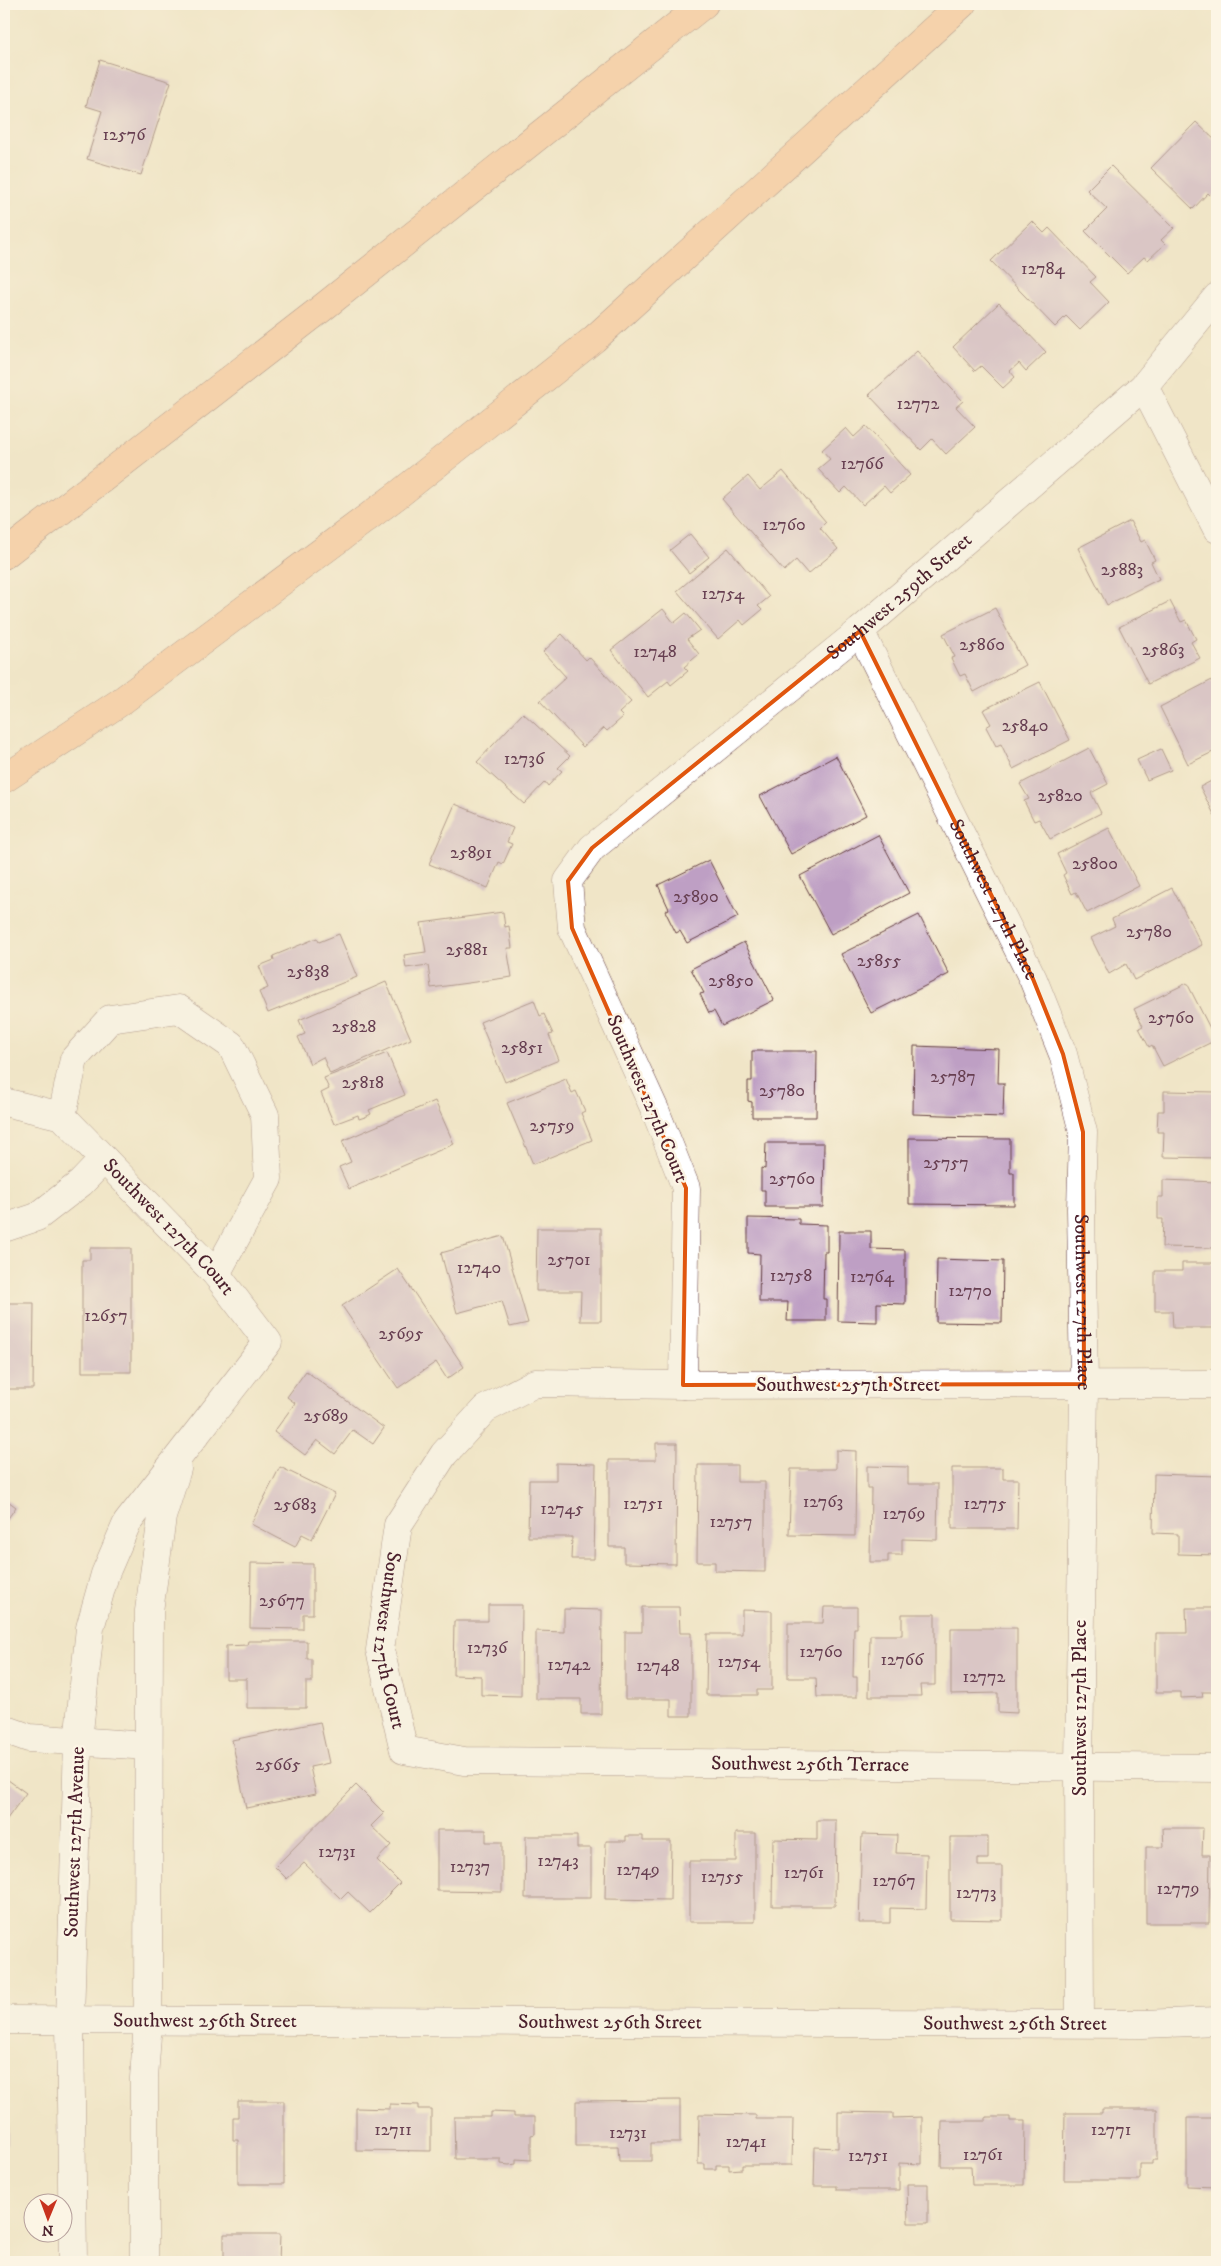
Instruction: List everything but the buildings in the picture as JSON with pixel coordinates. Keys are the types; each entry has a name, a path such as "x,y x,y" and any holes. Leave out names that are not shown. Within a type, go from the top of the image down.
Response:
{"highway":[{"path":"4,555 321,309 699,8"},
{"path":"4,779 134,692 400,494 594,339 958,9"}],"street":[{"name":"Southwest 259th Street","path":"568,881 592,848 860,631 1144,386 1217,297"},
{"path":"1144,386 1217,529"},
{"name":"Southwest 127th Place","path":"860,631 1033,979 1063,1054 1083,1132 1081,1209 1084,1384 1079,1767 1080,2023"},
{"name":"Southwest 127th Court","path":"568,881 572,928 655,1110 686,1188 683,1385"},
{"path":"4,1102 62,1116 74,1059 110,1019 179,1009 231,1045 265,1116 268,1179 216,1274"},
{"name":"Southwest 127th Court","path":"62,1116 216,1274 268,1342"},
{"path":"4,1228 37,1217 81,1183 104,1159"},
{"name":"Southwest 127th Avenue","path":"73,2262 70,2020 78,1741 90,1628 105,1574 127,1523 268,1342"},
{"name":"Southwest 257th Street","path":"485,1409 535,1383 683,1385 1217,1384"},
{"name":"Southwest 127th Court","path":"404,1750 380,1650 398,1525 444,1454 485,1409"},
{"name":"Southwest 127th Avenue","path":"144,2262 144,2078 148,2021 149,1611 162,1517 184,1448"},
{"path":"4,1729 29,1738 148,1746"},
{"name":"Southwest 256th Terrace","path":"404,1750 464,1761 1217,1768"},
{"name":"Southwest 256th Street","path":"4,2020 1143,2024 1217,2021"}],"highlighted area":[{"path":"860,631 1033,979 1063,1054 1083,1132 1084,1384 683,1385 686,1188 572,928 568,881 592,848"}]}
